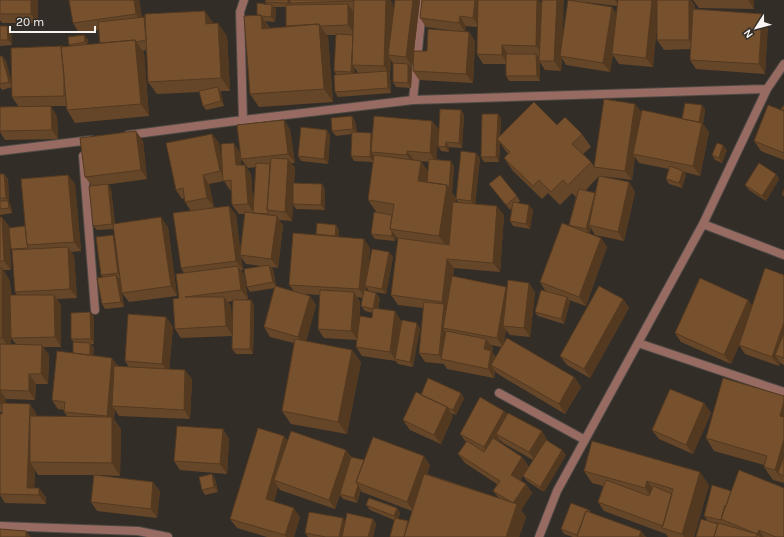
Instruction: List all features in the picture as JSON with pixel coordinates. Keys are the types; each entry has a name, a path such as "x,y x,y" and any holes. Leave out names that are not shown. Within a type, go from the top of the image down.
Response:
{"street":[{"path":"243,120 240,12 244,0"},
{"path":"413,100 423,0"},
{"path":"539,537 557,491 703,224 767,89 784,64"},
{"path":"120,136 413,100 767,89"},
{"path":"0,151 97,139"},
{"path":"82,141 95,310"},
{"path":"703,224 784,254"},
{"path":"638,343 784,392"},
{"path":"498,393 585,440"},
{"path":"0,526 138,531 168,537"}],"building":[{"path":"0,0 31,0 31,14 0,14"},
{"path":"69,0 134,0 136,14 73,23"},
{"path":"266,0 288,0 288,3 265,2"},
{"path":"290,0 353,0 353,1 290,3"},
{"path":"354,0 386,0 384,66 352,65"},
{"path":"395,0 413,0 406,57 388,55"},
{"path":"422,0 475,0 473,18 460,16 459,23 420,18"},
{"path":"478,0 537,0 536,46 502,45 502,55 477,54"},
{"path":"542,0 557,0 554,61 539,61"},
{"path":"568,0 612,7 603,63 560,56"},
{"path":"618,0 652,0 646,58 612,54"},
{"path":"657,0 689,0 689,40 657,40"},
{"path":"257,3 272,5 271,17 257,15"},
{"path":"348,4 348,25 320,26 319,24 286,26 286,5"},
{"path":"693,9 762,14 759,64 690,60"},
{"path":"205,11 206,24 218,23 221,78 148,82 145,14"},
{"path":"261,15 262,29 319,24 324,89 250,94 244,16"},
{"path":"144,17 146,40 136,42 135,40 100,43 98,22"},
{"path":"0,26 7,26 8,40 0,40"},
{"path":"428,29 469,32 466,74 413,71 414,51 427,51"},
{"path":"336,34 353,35 351,72 334,71"},
{"path":"84,35 85,42 69,45 68,37"},
{"path":"135,40 141,104 67,110 61,47"},
{"path":"63,46 61,47 64,75 64,96 12,97 11,48"},
{"path":"506,54 536,54 537,76 506,76"},
{"path":"0,56 2,56 9,82 0,84"},
{"path":"393,63 408,64 408,83 393,82"},
{"path":"387,71 388,88 335,92 334,75"},
{"path":"218,87 221,101 203,106 199,91"},
{"path":"604,99 635,104 625,171 594,167"},
{"path":"534,102 557,125 565,117 582,134 572,144 591,162 568,185 563,180 551,192 539,180 533,186 504,158 510,152 497,139"},
{"path":"685,103 702,105 699,122 682,119"},
{"path":"768,105 784,111 784,153 754,141"},
{"path":"51,106 52,130 0,131 0,107"},
{"path":"440,109 461,110 459,143 446,142 445,147 438,146"},
{"path":"642,110 702,123 693,166 633,154"},
{"path":"482,114 498,114 496,157 481,157"},
{"path":"352,116 353,129 332,131 331,118"},
{"path":"374,116 432,121 430,153 407,151 407,155 371,152"},
{"path":"284,120 288,154 241,159 237,125"},
{"path":"301,127 327,130 324,159 298,156"},
{"path":"136,131 141,170 85,177 80,138"},
{"path":"352,132 371,133 370,157 351,156"},
{"path":"212,134 220,171 203,175 207,198 185,202 183,188 176,190 166,143"},
{"path":"234,143 236,165 245,165 248,204 232,205 231,180 223,181 221,144"},
{"path":"717,143 723,145 719,158 712,155"},
{"path":"461,151 476,153 471,201 456,199"},
{"path":"374,155 421,161 418,181 447,185 439,236 390,229 394,204 368,200"},
{"path":"271,158 288,159 285,212 267,210"},
{"path":"429,159 451,161 449,188 447,185 427,182"},
{"path":"256,163 270,164 268,214 253,213"},
{"path":"759,163 776,174 762,196 745,185"},
{"path":"670,166 683,171 679,183 666,179"},
{"path":"0,174 4,174 6,198 0,198"},
{"path":"68,175 74,242 27,245 21,179"},
{"path":"500,175 517,196 506,205 489,184"},
{"path":"599,176 629,182 618,232 589,225"},
{"path":"293,183 322,184 321,205 293,204"},
{"path":"108,184 112,224 93,226 89,186"},
{"path":"579,189 595,193 586,229 569,225"},
{"path":"0,201 8,201 9,208 0,209"},
{"path":"453,202 497,206 493,263 447,259 442,302 391,295 398,238 449,245"},
{"path":"513,202 529,205 526,224 510,221"},
{"path":"229,206 236,261 181,268 173,213"},
{"path":"245,212 277,216 271,259 240,255"},
{"path":"374,212 392,215 390,229 392,231 392,236 371,234"},
{"path":"0,217 2,217 4,261 0,261"},
{"path":"161,217 171,286 122,293 113,224"},
{"path":"317,223 336,225 335,236 316,234"},
{"path":"562,223 601,238 579,297 540,282"},
{"path":"25,226 28,248 11,249 9,228"},
{"path":"293,233 364,239 359,289 289,285"},
{"path":"113,235 118,273 101,275 96,237"},
{"path":"68,247 70,289 15,292 12,250"},
{"path":"372,249 389,252 382,289 365,286"},
{"path":"269,265 273,282 247,287 244,269"},
{"path":"238,266 241,290 185,297 224,297 226,326 175,329 173,299 179,298 176,274"},
{"path":"0,268 2,268 2,338 0,338"},
{"path":"765,268 784,275 784,322 772,357 739,345"},
{"path":"116,275 121,302 102,304 97,278"},
{"path":"452,276 506,287 497,338 443,328"},
{"path":"700,278 748,300 724,355 675,333"},
{"path":"508,280 529,283 524,328 503,326"},
{"path":"275,286 310,296 298,337 264,327"},
{"path":"599,286 623,299 584,369 560,356"},
{"path":"320,290 354,292 351,331 318,329"},
{"path":"364,290 376,293 373,309 361,306"},
{"path":"541,290 567,297 561,319 535,312"},
{"path":"10,295 54,295 55,337 11,338"},
{"path":"233,300 251,300 250,349 232,349"},
{"path":"424,302 444,304 439,355 419,353"},
{"path":"373,308 395,311 390,352 356,347 360,316 372,318"},
{"path":"90,312 91,339 71,339 71,313"},
{"path":"128,314 166,317 162,364 125,361"},
{"path":"402,320 417,323 410,362 395,359"},
{"path":"446,331 486,339 484,349 491,351 488,369 441,359"},
{"path":"784,333 784,358 775,355"},
{"path":"507,338 574,377 559,404 491,365"},
{"path":"295,339 352,350 338,422 282,411"},
{"path":"73,342 90,343 90,355 73,353"},
{"path":"0,344 42,345 41,374 29,374 29,391 0,390"},
{"path":"57,351 112,358 107,416 64,412 65,402 52,400"},
{"path":"114,366 185,370 184,410 112,406"},
{"path":"428,378 461,393 453,410 421,395"},
{"path":"723,378 784,396 780,416 784,417 784,439 775,470 764,467 767,456 706,438"},
{"path":"670,389 704,403 686,445 652,430"},
{"path":"416,392 447,407 434,435 403,420"},
{"path":"480,397 504,411 484,447 460,434"},
{"path":"2,403 30,404 27,488 39,488 39,495 0,494 0,414 2,414"},
{"path":"508,413 542,431 529,452 496,434"},
{"path":"30,416 112,417 112,463 30,462"},
{"path":"177,426 223,429 220,464 174,461"},
{"path":"258,428 284,436 266,499 294,508 285,535 230,519"},
{"path":"291,431 346,450 329,500 274,480"},
{"path":"373,437 424,456 407,502 356,482"},
{"path":"493,438 522,457 511,475 526,484 513,503 493,491 500,481 458,454 467,441 484,452"},
{"path":"546,440 562,450 540,487 523,476"},
{"path":"592,441 700,472 682,534 662,528 673,489 647,481 645,488 584,471"},
{"path":"784,456 784,476 778,473"},
{"path":"351,457 364,460 356,482 358,485 354,498 340,494"},
{"path":"739,470 784,488 784,537 776,537 759,530 757,534 721,519"},
{"path":"212,474 214,487 202,490 199,477"},
{"path":"424,474 517,504 506,537 404,537"},
{"path":"94,475 153,482 151,509 91,502"},
{"path":"606,480 649,496 653,486 672,494 663,526 598,502"},
{"path":"712,485 731,491 721,520 704,516"},
{"path":"369,498 397,508 394,516 366,505"},
{"path":"571,503 589,510 588,512 586,511 577,535 561,529"},
{"path":"586,511 641,531 639,537 577,537"},
{"path":"309,512 343,518 339,537 326,537 305,533"},
{"path":"347,513 373,519 368,537 342,537"},
{"path":"395,518 408,521 404,537 390,537"},
{"path":"701,519 718,524 714,537 696,537"},
{"path":"718,523 757,534 756,537 714,537"},
{"path":"0,529 26,531 26,537 0,537"}]}
